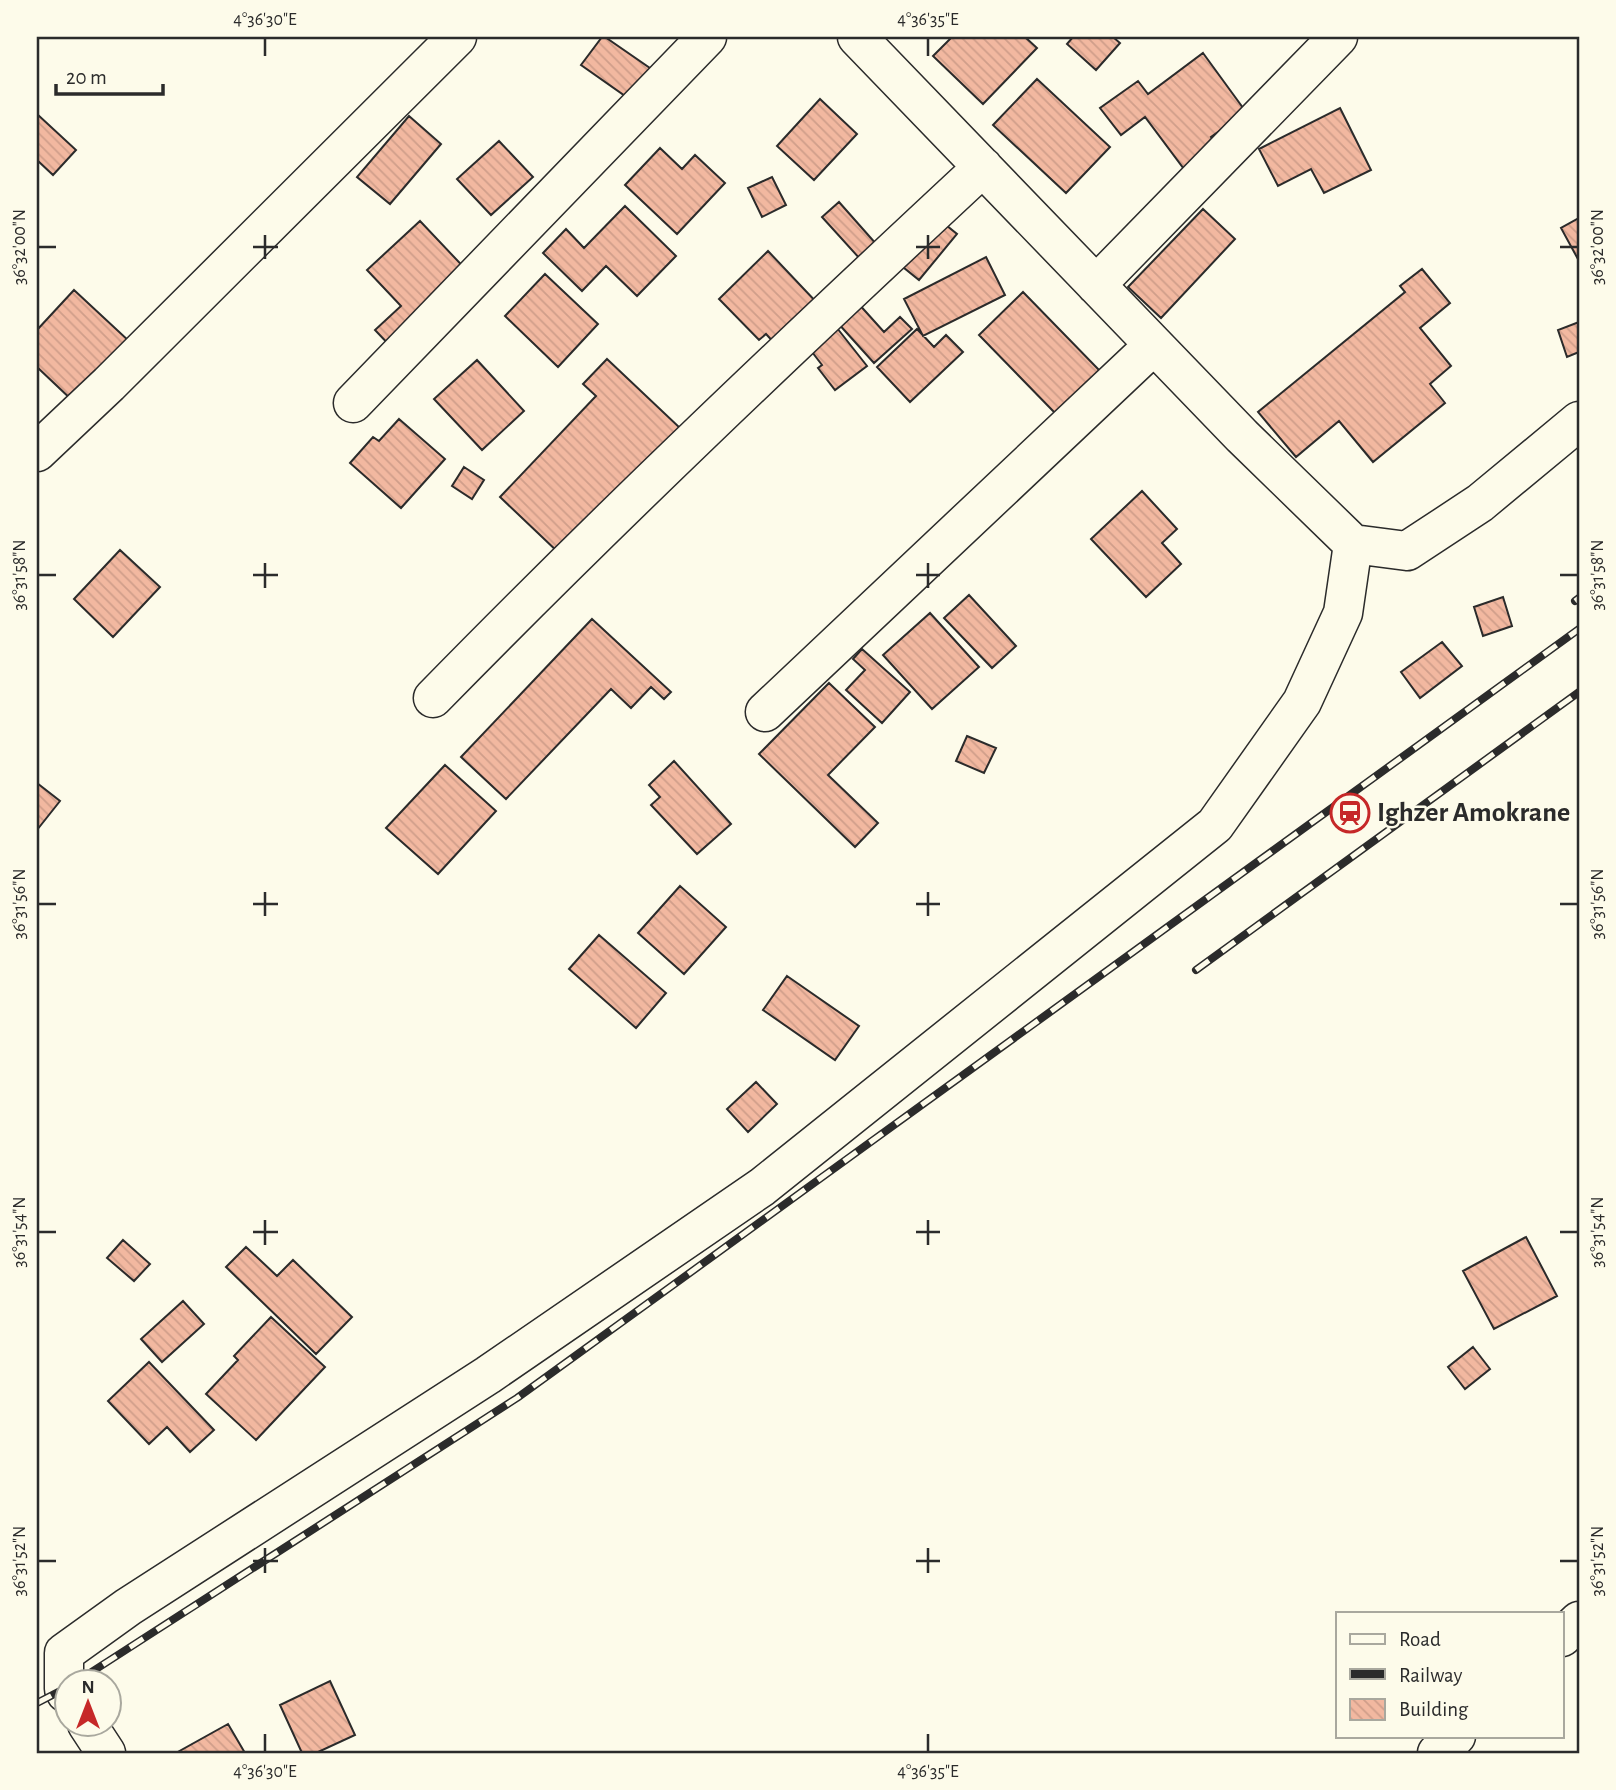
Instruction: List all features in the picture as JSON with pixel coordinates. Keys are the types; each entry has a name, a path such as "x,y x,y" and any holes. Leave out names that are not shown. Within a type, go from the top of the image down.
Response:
{"street":[{"path":"37,452 109,384 457,37"},
{"path":"353,403 708,37"},
{"path":"857,37 1242,436 1353,544 1407,551 1480,503 1579,421"},
{"path":"1096,285 1338,37"},
{"path":"433,698 566,562 749,385 983,167"},
{"path":"765,712 1154,345"},
{"path":"64,1668 64,1653 128,1607 488,1375 762,1187 1216,825 1302,702 1343,613 1353,544"},
{"path":"1564,1635 1579,1621"},
{"path":"96,1738 106,1753"},
{"path":"1437,1753 1454,1738"}],"building":[{"path":"602,37 660,75 638,105 581,65"},
{"path":"952,37 1025,37 1037,48 983,104 933,56"},
{"path":"1073,37 1113,37 1120,43 1096,70 1067,44"},
{"path":"1203,53 1246,112 1211,137 1223,153 1190,177 1145,117 1121,135 1100,108 1138,81 1148,94"},
{"path":"1037,79 1110,147 1066,193 993,125"},
{"path":"820,99 857,134 814,180 777,146"},
{"path":"1340,108 1371,170 1324,193 1311,169 1278,186 1259,149"},
{"path":"37,114 76,150 53,175 37,160"},
{"path":"409,116 441,144 390,204 357,177"},
{"path":"499,141 533,177 491,215 457,179"},
{"path":"660,148 682,169 695,155 725,183 677,234 625,185"},
{"path":"772,177 786,205 762,217 748,188"},
{"path":"839,202 877,245 861,260 822,217"},
{"path":"625,206 676,256 637,296 606,266 582,291 543,253 566,229 584,248"},
{"path":"1203,209 1235,239 1161,318 1128,287"},
{"path":"936,217 957,234 919,280 898,263"},
{"path":"1579,218 1579,261 1561,228"},
{"path":"420,221 473,277 395,351 375,330 401,306 367,270"},
{"path":"768,251 820,306 778,347 766,334 759,340 719,299"},
{"path":"986,257 1005,295 923,336 904,299"},
{"path":"1422,269 1450,303 1420,328 1451,366 1430,384 1445,403 1373,462 1339,421 1296,457 1258,412 1405,292 1400,286"},
{"path":"545,274 598,324 558,367 505,316"},
{"path":"74,290 130,342 74,402 37,367 37,330"},
{"path":"1023,292 1100,371 1056,414 979,335"},
{"path":"857,302 884,332 900,317 912,329 874,363 836,321"},
{"path":"1579,322 1579,352 1567,357 1558,330"},
{"path":"837,328 867,366 835,390 818,368 822,365 809,348"},
{"path":"917,329 934,347 946,335 963,352 910,402 877,367"},
{"path":"607,359 680,428 560,554 500,497 596,396 583,384"},
{"path":"477,360 524,411 482,450 434,399"},
{"path":"399,419 445,459 401,508 350,463 373,437 379,441"},
{"path":"464,467 484,480 472,499 452,486"},
{"path":"1142,491 1177,529 1162,543 1181,564 1146,597 1091,539"},
{"path":"120,550 160,587 113,637 74,599"},
{"path":"969,595 1016,646 992,668 944,618"},
{"path":"1503,597 1512,626 1483,636 1474,607"},
{"path":"930,613 979,667 932,709 883,655"},
{"path":"592,619 671,692 664,699 651,687 631,708 611,689 506,799 461,757"},
{"path":"1442,642 1462,666 1420,698 1401,672"},
{"path":"862,649 910,692 882,723 846,690 865,670 853,659"},
{"path":"829,683 875,727 828,775 878,823 855,847 759,754"},
{"path":"967,736 996,748 984,773 956,761"},
{"path":"674,761 731,824 697,854 651,805 660,797 649,785"},
{"path":"445,765 496,811 438,874 386,828"},
{"path":"37,783 60,801 37,830"},
{"path":"680,886 726,927 684,974 638,933"},
{"path":"599,935 666,993 636,1028 569,969"},
{"path":"787,976 859,1026 835,1060 763,1010"},
{"path":"756,1082 777,1104 748,1132 727,1109"},
{"path":"1526,1237 1557,1296 1494,1329 1463,1271"},
{"path":"123,1240 150,1264 134,1281 107,1258"},
{"path":"246,1247 277,1276 293,1260 352,1317 316,1354 226,1267"},
{"path":"183,1301 204,1324 162,1362 141,1339"},
{"path":"271,1317 325,1367 256,1440 206,1394 238,1360 234,1356"},
{"path":"1473,1347 1490,1369 1465,1389 1448,1367"},
{"path":"149,1362 214,1430 190,1452 167,1427 149,1444 108,1401"},
{"path":"330,1681 355,1735 316,1753 302,1753 280,1705"},
{"path":"228,1724 245,1753 176,1753"}],"railway":[{"path":"1575,601 1579,598"},
{"path":"98,1668 517,1398 1579,629"},
{"path":"1196,970 1579,692"},
{"path":"37,1703 52,1695"}],"place":[{"name":"Ighzer Amokrane","path":"1350,813"}]}
